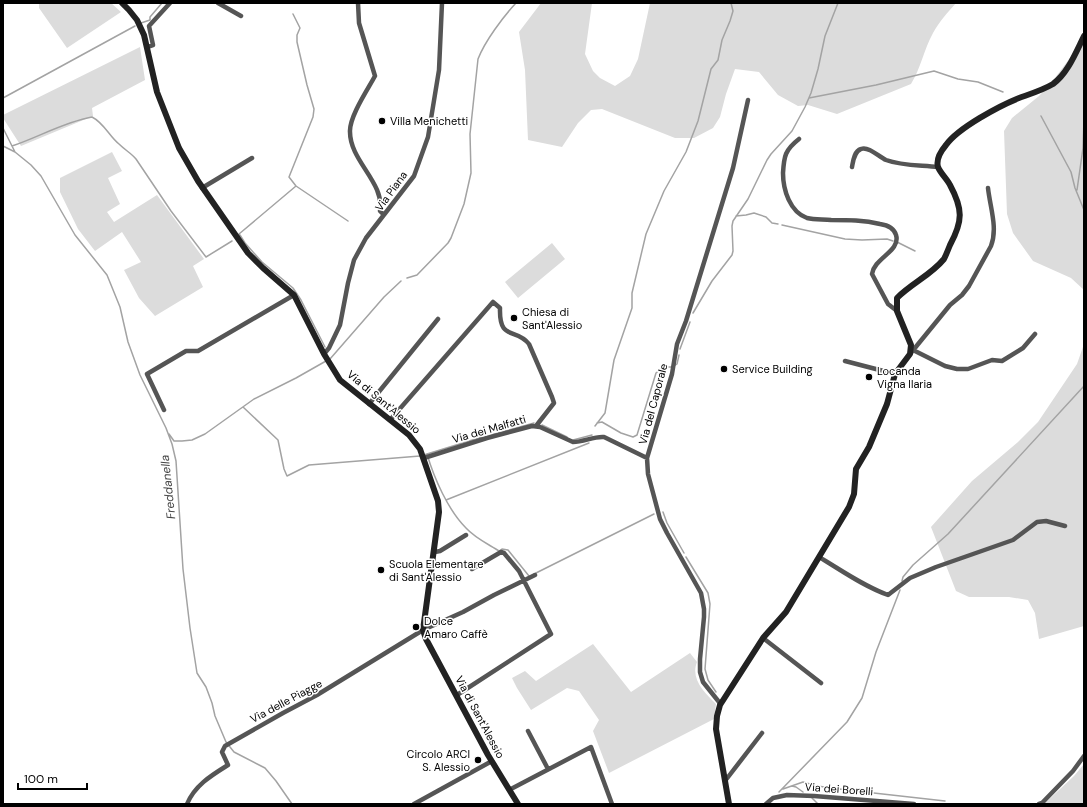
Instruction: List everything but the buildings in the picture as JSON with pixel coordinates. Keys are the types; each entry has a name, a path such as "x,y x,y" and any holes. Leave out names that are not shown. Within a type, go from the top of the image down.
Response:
{"street":[{"name":"Via di Sant'Alessio","path":"122,3 136,20 144,35 157,92 179,148 202,188 248,253 294,295 324,354 340,380 409,435 425,456 439,508 439,522 423,630 426,639 492,761 508,790 518,804"},
{"path":"147,47 153,45 149,26 170,3"},
{"path":"218,3 241,16"},
{"path":"358,3 359,23 375,76 357,108 351,123 350,132 353,148 376,188 380,197 380,211 384,215"},
{"name":"Via Piana","path":"324,354 329,348 340,324 354,260 366,238 414,176 428,137 439,70 442,3"},
{"path":"912,352 911,345 897,311 897,298 907,288 929,273 944,258 958,231 960,219 956,197 938,167 938,158 946,144 964,128 1017,99 1052,84 1063,75 1084,36"},
{"name":"Via del Caporale","path":"720,705 704,682 700,672 704,618 701,593 660,519 648,474 647,458 672,374 677,344 686,321 733,168 748,100"},
{"path":"799,139 786,151 784,157 783,178 785,191 789,201 796,211 807,218 874,222 892,228 896,234 897,241 894,248 879,261 873,269 872,274 888,304 897,311"},
{"path":"852,168 854,157 860,149 865,149 886,160 938,167"},
{"path":"202,188 252,158"},
{"path":"728,804 716,728 720,705 763,638 786,612 849,507 854,494 856,469 870,447 887,404 895,374 950,305 962,295 969,286 991,246 994,239 994,229 988,188"},
{"path":"164,410 147,374 186,351 198,351 294,295"},
{"path":"390,420 493,302 500,308 501,325 509,333 522,338 528,344 552,397 554,403 536,426"},
{"path":"369,404 438,319"},
{"path":"912,352 945,366 956,369 968,369 992,360 1002,361 1023,348 1031,341 1034,334"},
{"path":"845,362 895,374"},
{"name":"Via dei Malfatti","path":"425,456 487,438 536,426 573,442 579,442 599,436 604,437 647,458"},
{"path":"819,557 856,580 878,591 888,594 910,578 936,567 1013,540 1037,522 1046,521 1065,526"},
{"path":"435,552 440,551 466,535"},
{"path":"457,695 551,634 519,571 509,557 504,553 500,553 472,569"},
{"name":"Via delle Piagge","path":"187,804 194,791 228,764 222,752 226,746 232,742 271,719 317,695 423,630 463,612 535,575"},
{"path":"763,638 821,683"},
{"path":"528,731 548,769"},
{"path":"725,781 762,733"},
{"path":"508,790 591,747 612,804"},
{"path":"1039,804 1042,803 1073,771 1084,756"},
{"path":"414,804 492,761"},
{"name":"Via dei Borelli","path":"766,804 773,798 786,795 914,804"}],"shaded area":[{"path":"39,3 111,3 121,12 67,48 39,8"},
{"path":"541,3 592,3 585,54 593,71 600,78 615,86 630,76 638,59 650,3 956,3 933,33 911,84 837,114 808,105 798,106 778,95 759,72 735,69 720,117 713,128 694,138 675,138 602,109 591,110 578,123 562,147 528,140 525,70 519,32"},
{"path":"1084,39 1084,290 1071,278 1033,261 1013,233 1007,214 1004,131 1012,118 1039,96 1052,82"},
{"path":"140,47 145,80 92,108 93,116 21,146 3,118 3,115"},
{"path":"112,152 122,171 108,178 120,204 107,212 114,222 157,195 204,259 193,266 203,287 155,316 139,298 124,270 141,262 122,232 95,251 78,229 60,192 60,178"},
{"path":"552,243 565,259 518,298 505,282"},
{"path":"1084,344 1084,626 1039,639 1035,613 1028,600 1009,597 969,597 956,591 931,527 972,481 1018,442 1038,422 1077,364"},
{"path":"593,644 631,692 690,653 697,662 695,674 697,680 707,695 716,704 714,719 609,773 593,731 599,720 579,691 567,688 531,710 512,678 525,671 536,681"},
{"path":"1084,764 1084,804 1044,804 1074,776"}],"waterway":[{"path":"141,23 150,20 150,17 162,3"},
{"path":"407,278 417,275 451,238 464,204 471,173 470,134 478,59 495,30 516,3"},
{"path":"595,426 605,413 614,360 632,308 632,293 646,234 664,191 686,152 698,121 711,69 718,60 722,40 733,11 731,3"},
{"path":"693,313 712,281 732,255 733,221 748,199 767,160 792,131 805,107 818,69 825,36 838,3"},
{"path":"293,14 300,28 297,35 297,42 314,109 313,117 289,177 296,186 348,221"},
{"path":"3,98 135,26"},
{"path":"809,98 876,85 934,71 958,79 978,82 1003,92"},
{"path":"1041,116 1071,172 1075,188 1084,210"},
{"path":"12,146 71,122 92,117 100,123 115,141 136,159 171,211 206,257 232,241"},
{"path":"1077,190 1083,148 1084,120"},
{"name":"Freddanella","path":"3,128 15,152"},
{"name":"Freddanella","path":"3,146 15,152 31,165 41,176 75,235 107,275 120,307 128,342 140,375 166,428 176,461 183,569 197,673 206,687 215,716 226,742 234,752 265,768 292,804"},
{"path":"240,236 239,234 296,186"},
{"path":"736,216 754,213 766,217 772,223 778,224"},
{"path":"782,225 845,239 887,239 893,241"},
{"path":"240,235 262,262 293,288 301,300 325,347"},
{"path":"897,242 915,251"},
{"path":"330,359 384,297 401,281"},
{"path":"680,349 690,322"},
{"path":"674,366 677,364 679,355"},
{"path":"169,434 174,441 192,440 205,434 254,399 326,361"},
{"path":"597,423 602,422 621,433 633,437 637,435 656,373 663,367 671,367"},
{"path":"902,581 903,577 913,565 948,534 1084,386"},
{"path":"243,407 278,440 284,469 287,476 309,465 420,456"},
{"path":"491,435 534,423"},
{"path":"542,425 567,437"},
{"path":"573,440 592,435"},
{"path":"427,454 482,437"},
{"path":"446,500 589,443"},
{"path":"424,455 427,454 442,493 459,521 477,538 499,551 502,549 508,550 529,576"},
{"path":"663,512 667,523 684,553"},
{"path":"534,574 654,514"},
{"path":"686,557 708,593 710,604 705,669 708,680 716,692"},
{"path":"779,792 847,722 862,698 876,652 900,590"},
{"path":"783,789 803,782 817,786 945,801"},
{"path":"792,786 803,792"},
{"path":"812,798 818,804"}],"place":[{"name":"Villa Menichetti","path":"382,121"},
{"name":"Chiesa di Sant'Alessio","path":"514,318"},
{"name":"Service Building","path":"724,369"},
{"name":"Locanda Vigna Ilaria","path":"869,377"},
{"name":"Scuola Elementare di Sant'Alessio","path":"381,570"},
{"name":"Dolce Amaro Caffè","path":"416,627"},
{"name":"Circolo ARCI S. Alessio","path":"478,760"}]}
